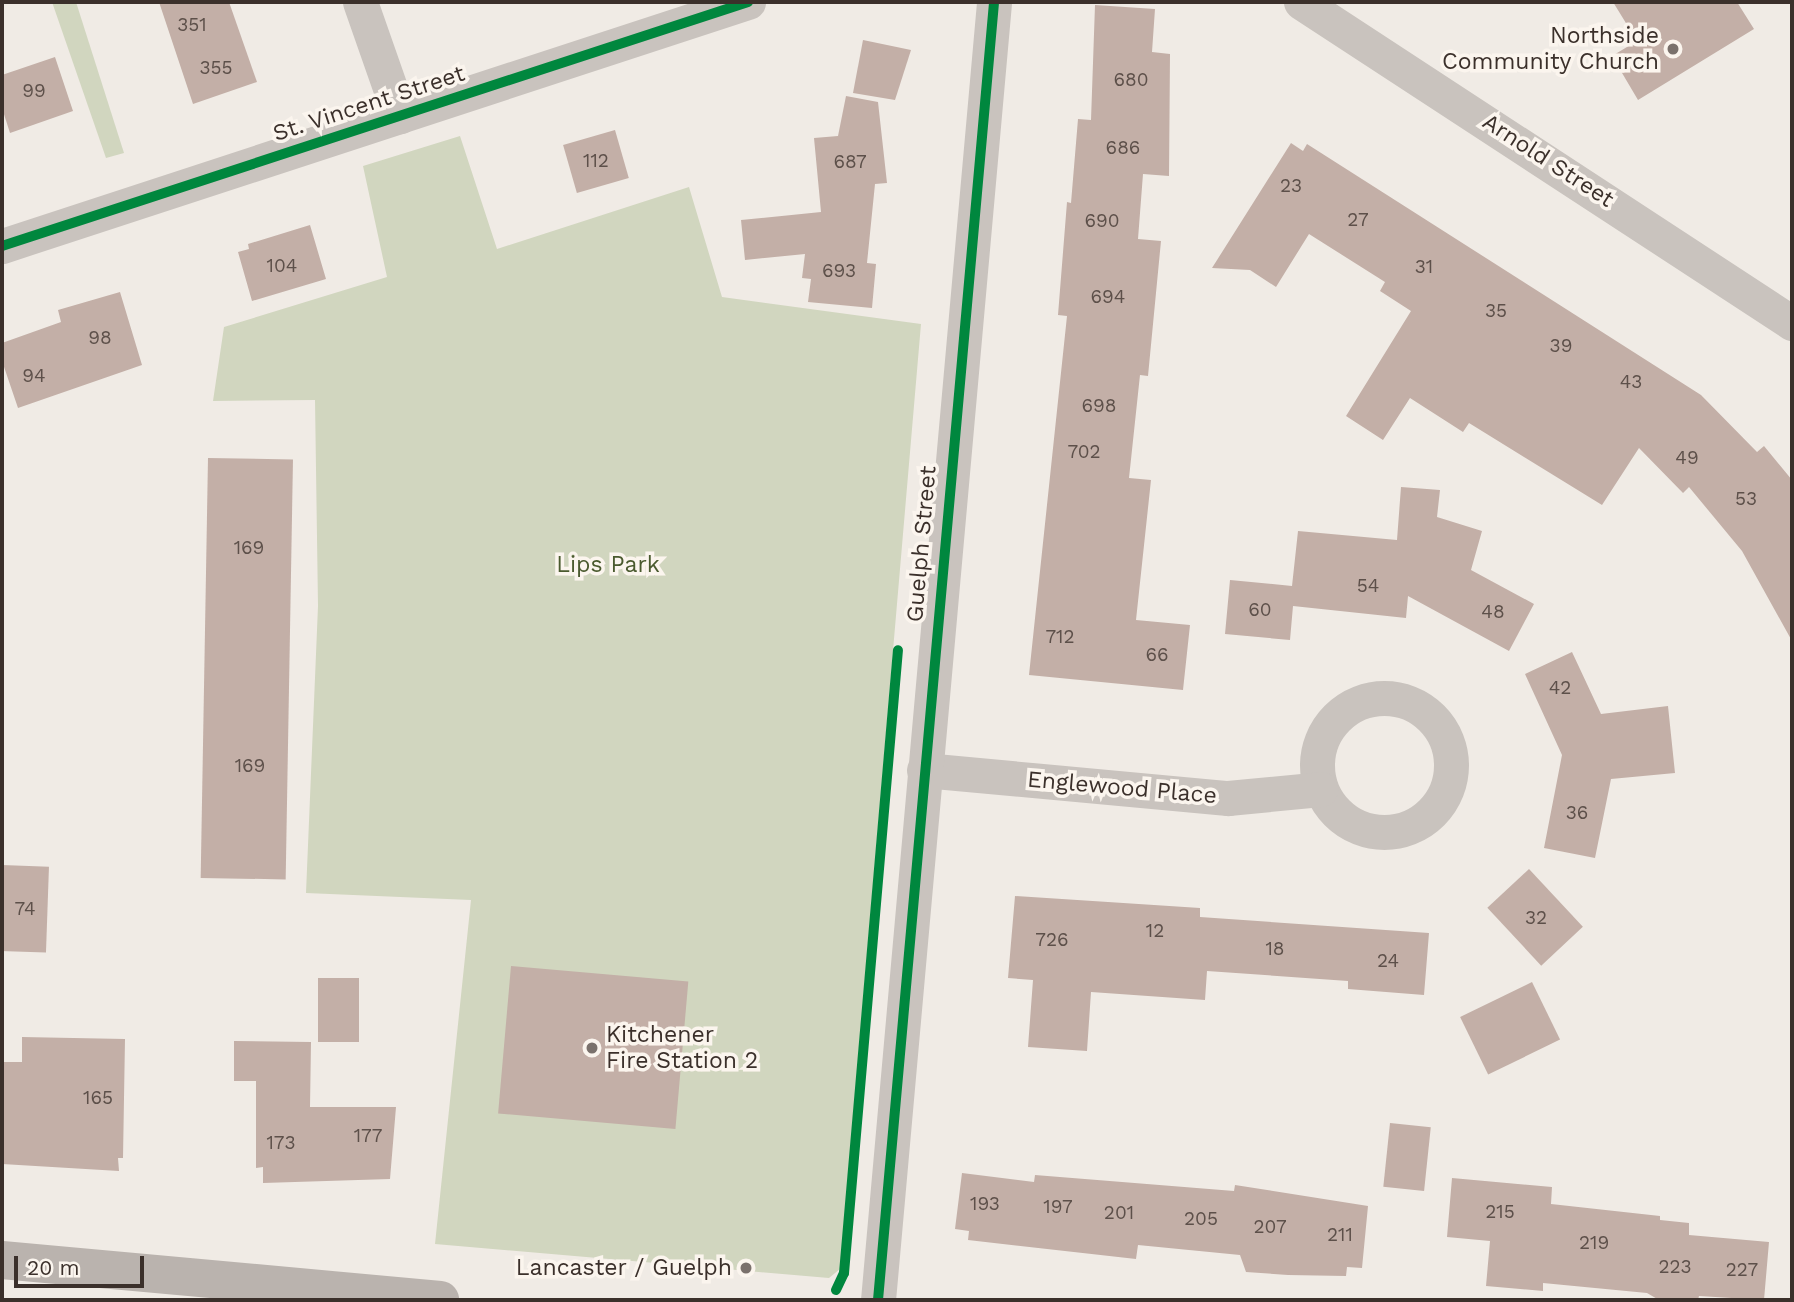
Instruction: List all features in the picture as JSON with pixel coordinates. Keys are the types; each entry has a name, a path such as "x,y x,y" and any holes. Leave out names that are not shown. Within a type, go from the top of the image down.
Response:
{"main road":[{"path":"2,1260 440,1300"}],"street":[{"path":"360,2 400,116"},
{"name":"St. Vincent Street","path":"2,246 748,2"},
{"name":"Guelph Street","path":"878,1300 994,2"},
{"name":"Arnold Street","path":"1301,2 1792,323"},
{"name":"Englewood Place","path":"924,770 1228,798 1321,789"}],"green space":[{"path":"52,2 76,2 124,153 106,158"},
{"name":"Lips Park","path":"460,136 497,249 689,187 722,297 921,324 840,1269 829,1278 435,1244 471,900 306,893 318,606 315,400 213,401 224,327 387,277 363,166"}],"building":[{"path":"159,2 229,2 257,82 193,104"},
{"name":"Northside Community Church","path":"1613,2 1737,2 1754,29 1638,100 1612,56 1637,41"},
{"path":"1095,5 1155,9 1152,52 1170,54 1169,176 1143,174 1138,239 1161,241 1148,376 1140,375 1129,478 1151,480 1136,620 1190,625 1183,690 1029,675 1067,316 1058,315 1067,202 1071,203 1078,119 1091,120"},
{"path":"863,40 911,50 895,100 853,93"},
{"path":"55,57 73,111 10,133 2,108 2,75"},
{"path":"846,96 878,102 887,183 875,184 867,263 876,264 872,308 808,302 811,279 802,278 805,254 745,260 741,220 821,212 814,138 838,136"},
{"path":"615,130 629,178 577,193 563,145"},
{"path":"1291,143 1303,151 1307,144 1701,395 1757,452 1764,446 1792,480 1792,641 1742,551 1689,487 1683,493 1639,448 1602,505 1469,423 1463,432 1410,398 1383,440 1346,416 1411,311 1380,291 1385,282 1309,234 1276,287 1250,270 1212,268"},
{"path":"310,225 326,279 252,301 238,252 249,249 248,244"},
{"path":"120,292 142,365 18,408 2,361 2,343 61,322 58,310"},
{"path":"208,458 293,459 286,879 201,878"},
{"path":"1401,487 1440,490 1437,517 1482,531 1471,570 1534,604 1509,651 1408,596 1406,618 1293,606 1290,640 1225,634 1230,580 1292,586 1298,531 1397,540"},
{"path":"1572,652 1601,714 1668,706 1675,773 1611,779 1595,858 1544,848 1562,755 1525,674"},
{"path":"2,865 49,867 46,953 2,951"},
{"path":"1529,869 1583,927 1541,966 1487,908"},
{"path":"1015,896 1200,908 1200,917 1429,933 1424,995 1348,989 1348,981 1207,971 1205,1000 1091,992 1087,1051 1028,1047 1033,980 1008,978"},
{"name":"Kitchener Fire Station 2","path":"511,966 688,982 675,1129 498,1113"},
{"path":"318,978 359,978 359,1042 318,1042"},
{"path":"1532,982 1560,1040 1488,1075 1460,1017"},
{"path":"22,1037 125,1039 123,1158 118,1158 119,1171 2,1164 2,1062 22,1062"},
{"path":"234,1041 311,1042 310,1107 396,1107 390,1179 263,1183 263,1167 256,1168 256,1081 234,1081"},
{"path":"1390,1123 1431,1127 1424,1191 1383,1187"},
{"path":"962,1173 1034,1182 1035,1175 1234,1191 1235,1185 1368,1206 1362,1268 1347,1267 1346,1276 1288,1275 1246,1272 1240,1255 1138,1245 1136,1259 968,1240 969,1231 955,1229"},
{"path":"1452,1178 1552,1187 1551,1204 1660,1216 1660,1220 1689,1223 1689,1235 1769,1242 1764,1300 1699,1296 1698,1300 1659,1300 1647,1293 1543,1283 1543,1291 1486,1286 1490,1241 1447,1237"}],"cycle path":[{"path":"2,246 748,2"},
{"path":"878,1300 994,2"},
{"path":"836,1290 844,1273 898,650"}],"place":[{"name":"Northside Community Church","path":"1673,49"},
{"name":"Kitchener Fire Station 2","path":"592,1048"},
{"name":"Lancaster / Guelph","path":"746,1268"}]}
